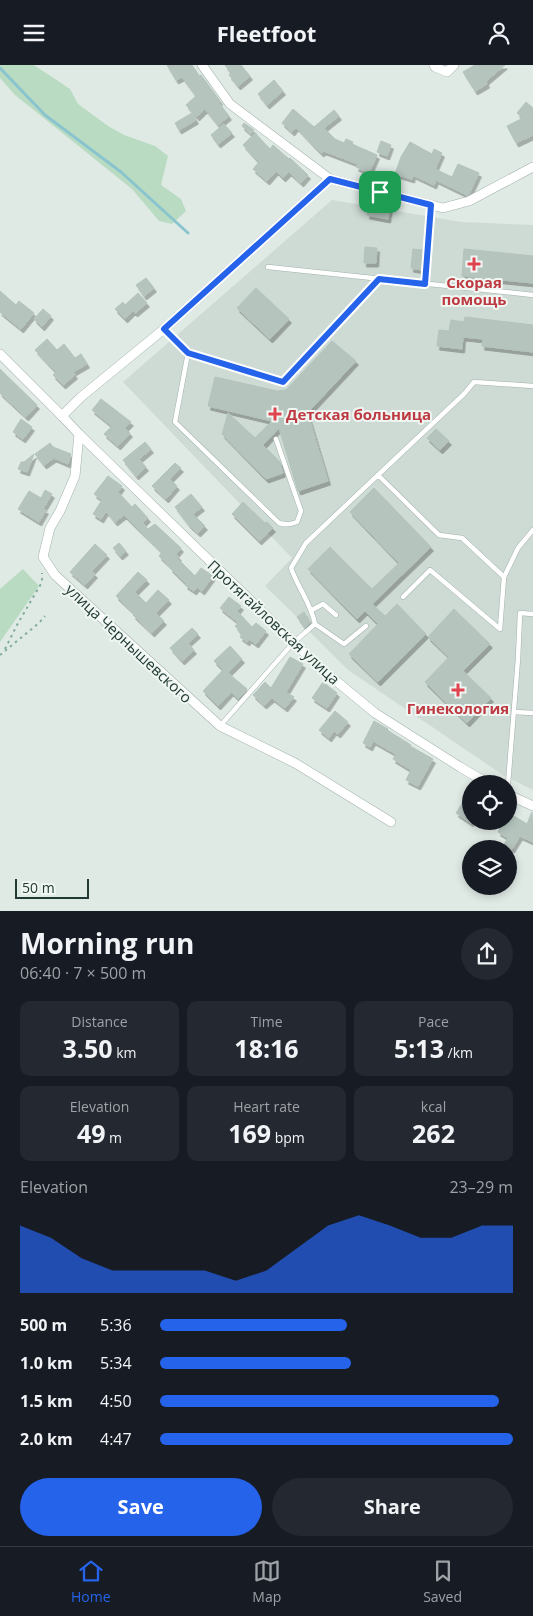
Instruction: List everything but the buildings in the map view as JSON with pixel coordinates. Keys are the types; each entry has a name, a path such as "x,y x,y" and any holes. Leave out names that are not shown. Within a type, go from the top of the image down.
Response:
{"street":[{"path":"202,65 230,104 330,179 443,208 469,201 533,167"},
{"path":"434,66 447,72 454,65"},
{"path":"62,416 81,397 164,329 330,179"},
{"name":"Протягайловская улица","path":"0,354 78,434 318,666 375,713 474,775"},
{"name":"улица Чернышевского","path":"78,434 75,476 60,511 50,528 42,557 55,575 220,726 295,763 391,823"},
{"path":"517,799 533,806"}],"lane":[{"path":"425,284 431,205"},
{"path":"268,267 533,295"},
{"path":"164,329 188,353 283,382 379,279"},
{"path":"188,353 175,423 279,523 285,525 292,524 297,522 301,511 276,439"},
{"path":"366,626 344,644 315,624 312,609 291,568 306,543 464,394 474,382 533,385"},
{"path":"378,475 439,535 462,538 504,577"},
{"path":"403,597 430,570 500,629 504,577 518,548 533,530"},
{"path":"312,609 323,604 336,615"},
{"path":"509,775 520,613 533,614"},
{"path":"220,726 293,643 315,624"},
{"path":"514,712 533,713"}],"path":[{"path":"5,649 16,625 42,582"},
{"path":"0,655 45,616"}],"shaded area":[{"path":"332,200 461,222 533,225 533,790 517,782 517,775 503,775 348,670 305,628 297,617 265,586 292,558 123,382"}],"green space":[{"path":"0,65 34,65 70,89 78,104 108,126 124,135 155,146 168,156 161,185 181,199 186,211 172,224 159,221 132,189 15,95 0,78"},
{"path":"23,569 39,586 0,642 0,589"}],"waterway":[{"path":"0,68 45,115 121,172 188,233"}],"place":[{"name":"Скорая помощь","path":"474,264"},
{"name":"Детская больница","path":"275,414"},
{"name":"Гинекология","path":"458,690"}],"route":[{"path":"330,179 380,192 431,205 425,284 379,279 283,382 188,353 164,329 330,179"}]}
